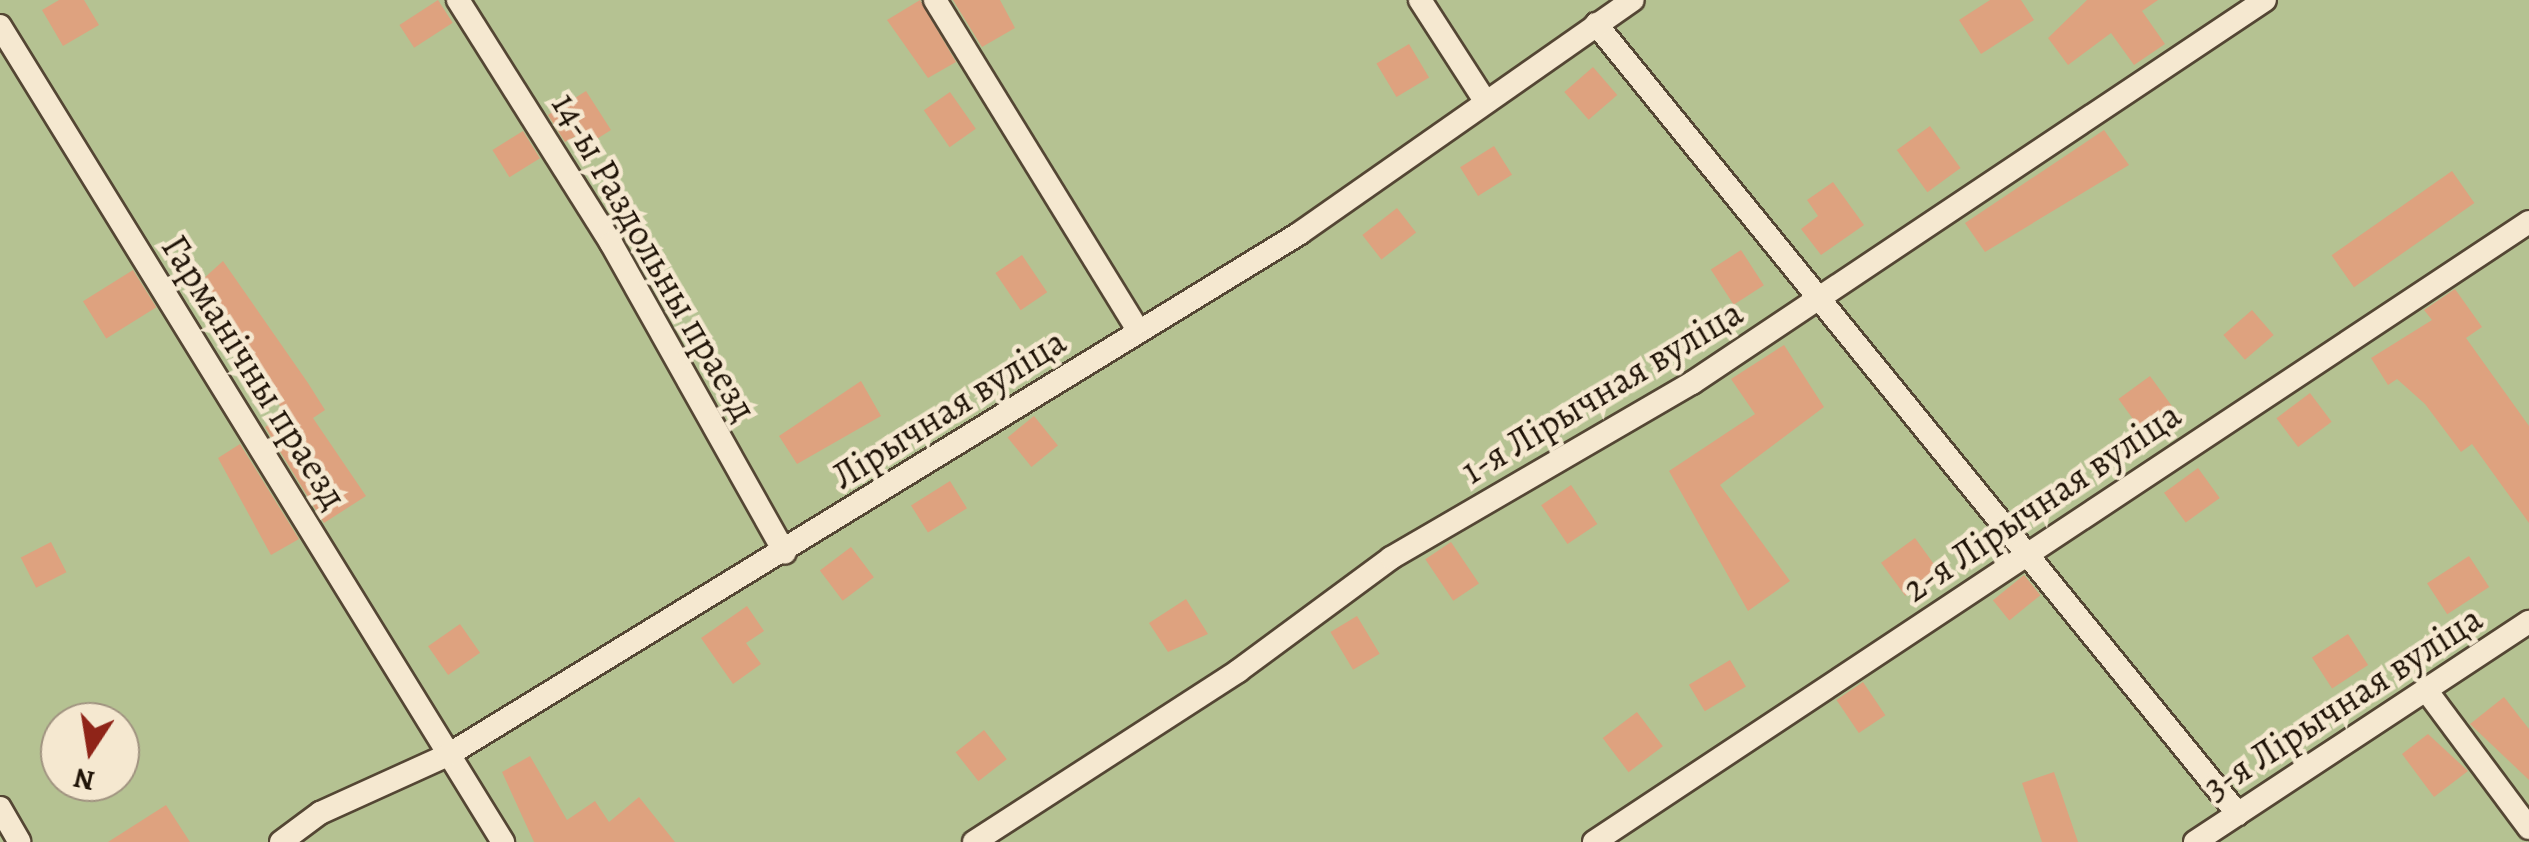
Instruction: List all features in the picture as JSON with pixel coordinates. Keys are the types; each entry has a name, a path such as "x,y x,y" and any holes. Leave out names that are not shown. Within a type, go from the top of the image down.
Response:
{"lane":[{"name":"14-ы Раздольны праезд","path":"458,0 612,244 784,553"},
{"path":"935,0 1138,332"},
{"path":"1420,0 1485,101"},
{"name":"Лірычная вуліца","path":"280,842 320,814 448,756 1300,233 1633,0"},
{"name":"1-я Лірычная вуліца","path":"974,842 1238,671 1392,558 1822,298 2265,0"},
{"path":"1596,24 2238,814"},
{"name":"Гарманічны праезд","path":"0,26 503,842"},
{"name":"2-я Лірычная вуліца","path":"1594,842 2529,222"},
{"name":"3-я Лірычная вуліца","path":"2195,842 2529,622"},
{"path":"2426,690 2529,828"},
{"path":"0,808 20,842"}],"green space":[{"path":"0,0 2529,0 2529,842 0,842"}],"building":[{"path":"59,0 84,0 99,25 63,46 42,10"},
{"path":"438,0 453,23 414,48 399,25"},
{"path":"920,0 956,62 928,78 887,20"},
{"path":"953,0 1000,0 1015,28 982,47"},
{"path":"1990,0 2021,0 2034,20 1981,54 1959,20"},
{"path":"2087,0 2158,0 2142,11 2165,44 2134,65 2111,33 2068,65 2048,38"},
{"path":"1409,44 1429,77 1397,97 1376,64"},
{"path":"1593,67 1617,95 1589,120 1564,92"},
{"path":"586,91 611,130 584,147 576,136 565,142 548,115"},
{"path":"950,92 976,129 950,147 924,110"},
{"path":"1930,126 1961,168 1927,192 1897,150"},
{"path":"2104,130 2129,165 1985,252 1965,223"},
{"path":"523,131 540,158 509,177 492,150"},
{"path":"1494,146 1512,175 1478,196 1460,167"},
{"path":"2452,171 2474,203 2354,287 2332,255"},
{"path":"1833,182 1864,225 1821,255 1801,229 1818,216 1807,200"},
{"path":"1397,208 1416,232 1381,260 1362,235"},
{"path":"1741,250 1764,285 1734,305 1711,270"},
{"path":"1022,255 1047,292 1021,310 995,273"},
{"path":"223,261 325,410 313,418 366,496 324,523 265,427 285,414 202,280"},
{"path":"133,270 156,307 106,339 83,301"},
{"path":"2455,289 2482,327 2466,338 2529,426 2529,523 2472,444 2461,452 2425,404 2397,379 2388,385 2371,358 2432,320 2424,310"},
{"path":"2252,310 2274,335 2245,360 2223,335"},
{"path":"1784,345 1824,407 1720,485 1790,581 1748,611 1669,471 1755,414 1731,379"},
{"path":"2150,376 2173,408 2141,430 2118,399"},
{"path":"861,381 881,416 797,464 779,436"},
{"path":"2310,393 2332,422 2298,447 2276,418"},
{"path":"1034,416 1058,446 1031,467 1008,437"},
{"path":"240,444 299,539 271,555 218,458"},
{"path":"2198,468 2220,498 2186,523 2164,493"},
{"path":"950,481 967,508 928,533 911,505"},
{"path":"1571,485 1597,524 1567,544 1541,505"},
{"path":"1915,538 1939,571 1905,596 1881,563"},
{"path":"51,542 66,572 36,588 21,557"},
{"path":"1451,542 1479,583 1453,601 1425,559"},
{"path":"851,547 874,577 843,601 820,570"},
{"path":"2469,556 2489,587 2447,614 2427,583"},
{"path":"2024,575 2040,595 2009,620 1993,600"},
{"path":"1186,599 1208,634 1168,652 1149,623"},
{"path":"747,606 764,631 746,643 761,664 733,684 701,638"},
{"path":"1357,616 1380,654 1353,670 1330,632"},
{"path":"460,624 480,653 448,675 428,646"},
{"path":"2348,634 2368,665 2332,688 2312,657"},
{"path":"1730,660 1746,687 1705,711 1689,685"},
{"path":"1863,682 1885,715 1859,733 1836,700"},
{"path":"2504,697 2529,729 2529,780 2470,724"},
{"path":"1637,712 1663,746 1629,772 1603,738"},
{"path":"984,730 1007,759 978,781 956,752"},
{"path":"2428,734 2468,771 2434,797 2402,754"},
{"path":"530,756 567,820 595,801 609,822 639,797 675,842 534,842 502,772"},
{"path":"2054,772 2078,842 2042,842 2022,783"},
{"path":"166,805 190,842 108,842"}]}
